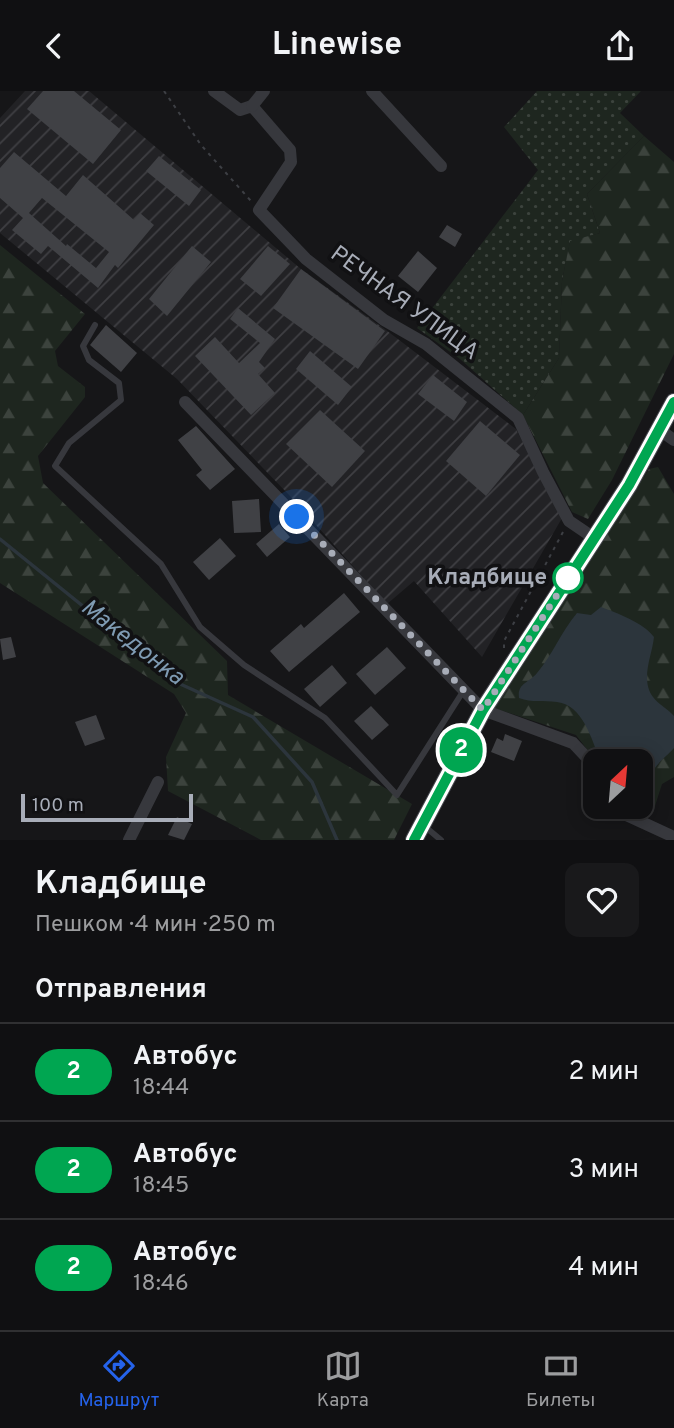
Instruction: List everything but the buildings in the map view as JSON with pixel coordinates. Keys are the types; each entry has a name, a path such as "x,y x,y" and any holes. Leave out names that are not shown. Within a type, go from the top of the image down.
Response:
{"main road":[{"path":"418,832 483,710 629,485 667,435 674,402"}],"street":[{"path":"214,91 240,110 252,106 264,91"},
{"path":"372,91 441,166"},
{"path":"252,106 290,150 291,162 259,210"},
{"name":"РЕЧНАЯ УЛИЦА","path":"259,210 306,259 384,320 426,344 518,418 569,521 594,538"},
{"path":"186,402 483,710 573,743 583,754"},
{"path":"129,840 158,782"},
{"path":"635,819 674,837"}],"lane":[{"path":"95,324 83,346 89,360 119,383 121,400 69,443 55,466 161,563 200,627 244,665 325,718 397,795 464,690"},
{"path":"418,832 441,840"}],"path":[{"path":"164,91 201,145 259,210"},
{"path":"504,653 504,641 569,521"}],"shaded area":[{"path":"25,91 89,91 301,269 516,429 562,518 482,657 414,581 387,604 290,496 177,379 0,233 0,118"},
{"path":"601,607 637,623 654,637 647,683 653,697 674,716 674,748 653,772 653,749 596,749 590,734 574,710 557,702 519,698 522,686 543,666 577,613 591,615"}],"green space":[{"path":"537,91 641,91 620,113 644,136 587,194 600,233 570,242 562,281 559,358 523,415 460,359 417,328 538,170 504,127"},
{"path":"644,136 674,162 674,354 612,480 588,519 572,512 523,415 559,358 562,281 570,241 600,233 587,194"},
{"path":"0,245 85,314 55,351 58,366 85,387 85,397 38,456 43,483 227,661 228,695 412,804 394,840 261,840 168,791 166,757 186,713 174,694 0,583"},
{"path":"658,467 674,494 674,777 662,784 653,812 653,749 587,749 576,735 491,707 649,469"}],"waterway":[{"name":"Македонка","path":"0,539 178,683 253,717 312,782 337,840"}],"bus line":[{"name":"2","path":"414,840 483,710 629,485 674,402"}],"place":[{"name":"Кладбище","path":"568,578"}],"route":[{"path":"297,517 483,710 568,578"}]}
